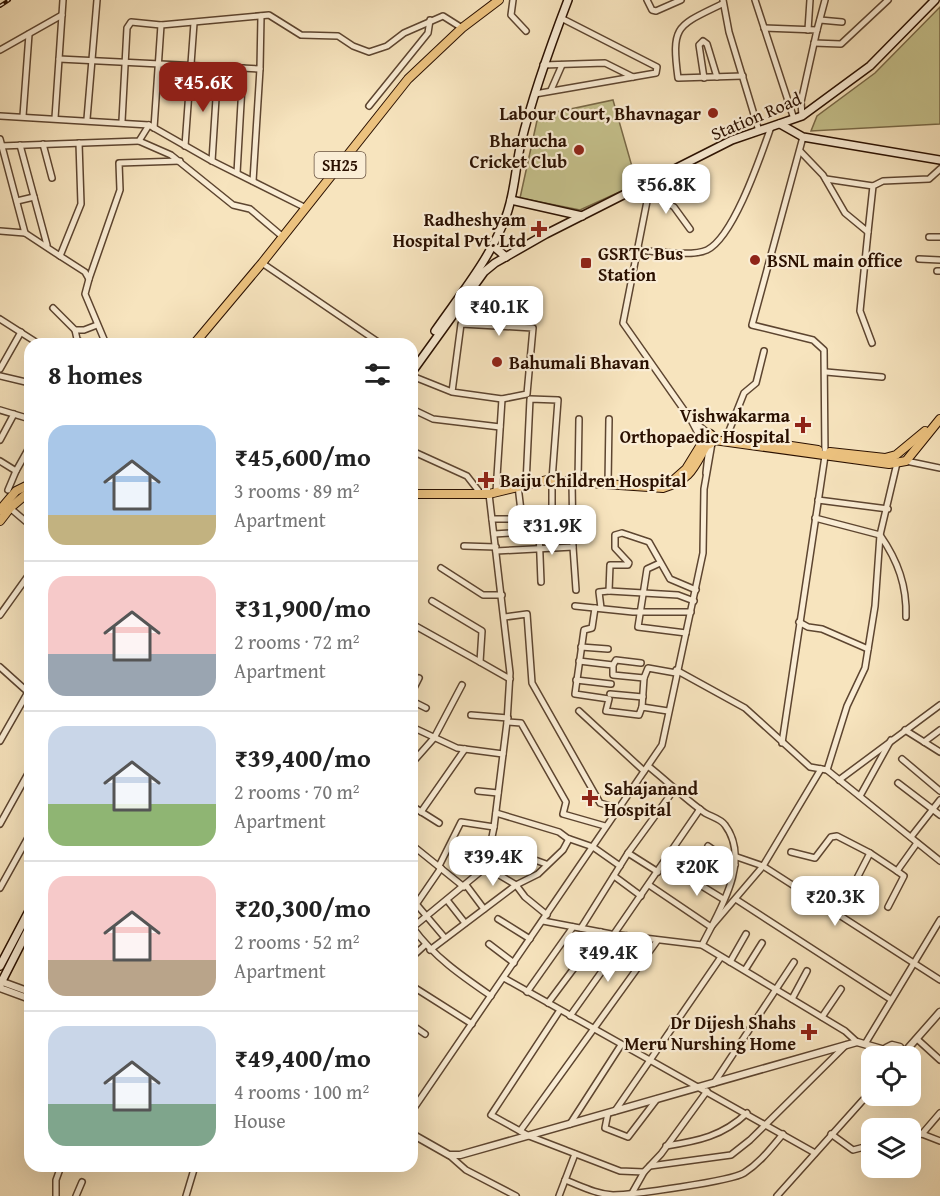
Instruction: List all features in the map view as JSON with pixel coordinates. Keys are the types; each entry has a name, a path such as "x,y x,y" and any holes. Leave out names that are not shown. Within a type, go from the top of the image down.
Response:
{"main road":[{"name":"SH25","path":"199,338 284,237 408,80 462,28 499,0"},
{"path":"418,360 492,244 511,200 521,144 543,65 568,0"},
{"name":"Station Road","path":"418,361 484,272 506,257 583,216 732,140 802,116 870,66 935,0"},
{"path":"780,123 803,137 940,160"},
{"path":"511,200 583,216"},
{"path":"492,244 506,257"},
{"path":"708,441 906,461 940,419"},
{"path":"893,461 940,419"},
{"path":"418,494 489,494 552,480 663,488 681,482 689,475 708,441 727,436 824,453"},
{"path":"0,510 12,491 24,486"},
{"path":"0,521 10,508 24,496"},
{"path":"0,966 24,920"},
{"path":"0,984 24,938"}],"street":[{"path":"55,118 63,0"},
{"path":"87,119 90,61 97,0"},
{"path":"513,0 511,15 526,31"},
{"path":"647,0 652,10 656,11 681,0"},
{"path":"755,0 794,119"},
{"path":"808,30 810,0"},
{"path":"802,116 801,102 825,0"},
{"path":"814,42 842,44 888,0"},
{"path":"743,76 678,78 674,50 676,34 686,22 722,2 759,131"},
{"path":"0,50 62,15"},
{"path":"123,122 127,28 131,22 161,25 268,15 301,35 338,36 353,46 369,52 387,46 404,33 430,20 446,16 462,28"},
{"path":"253,181 261,16"},
{"path":"535,94 656,74 657,67 561,18"},
{"path":"369,106 428,33 430,20"},
{"path":"820,20 842,22"},
{"path":"185,146 195,23"},
{"path":"139,141 152,127 160,63 161,25"},
{"path":"764,28 817,30"},
{"path":"23,116 29,34"},
{"path":"704,78 699,45 703,41 707,44 717,77"},
{"path":"59,59 260,69"},
{"path":"543,65 608,63 633,77"},
{"path":"551,90 562,65"},
{"path":"212,161 218,67"},
{"path":"237,173 243,68"},
{"path":"0,116 87,119 152,127 212,161 306,208"},
{"path":"637,250 705,252 713,246 740,206 771,127"},
{"path":"782,743 824,453 826,372 824,350 813,340 752,325 803,137"},
{"path":"0,139 25,232"},
{"path":"1,146 139,141 152,144 180,161 233,205 250,209 284,237"},
{"path":"60,256 81,204 79,143"},
{"path":"43,144 52,178"},
{"path":"20,145 47,245"},
{"path":"800,151 826,179 844,213 868,232"},
{"path":"103,338 85,294 120,190 119,163 180,161"},
{"path":"826,179 873,186 883,181 929,179 940,169"},
{"path":"651,182 623,323 708,441"},
{"path":"872,342 860,310 873,186"},
{"path":"649,191 674,207 690,229"},
{"path":"17,201 34,197"},
{"path":"0,231 25,232 85,272 89,279"},
{"path":"929,237 940,237"},
{"path":"919,259 940,260"},
{"path":"262,263 372,338"},
{"path":"53,308 75,330 77,338"},
{"path":"0,318 30,338"},
{"path":"418,371 452,392 502,399 527,394 533,328 461,324 452,392"},
{"path":"75,330 84,330 97,325"},
{"path":"0,369 21,332"},
{"path":"727,436 744,393 756,383 764,351"},
{"path":"826,372 882,377"},
{"path":"0,376 24,381"},
{"path":"418,924 486,867 494,827 510,679 505,617 489,494 500,427 502,399"},
{"path":"492,519 522,519 522,485 530,399 558,400 552,480 552,530 494,534"},
{"path":"0,410 24,417"},
{"path":"418,412 433,419 500,427"},
{"path":"0,440 14,414"},
{"path":"576,590 573,547 579,419"},
{"path":"608,484 609,419"},
{"path":"418,1102 662,745 703,553 702,520 707,478 708,441 691,420"},
{"path":"418,454 467,476 489,494"},
{"path":"0,490 12,491 16,471 24,457"},
{"path":"0,461 16,471"},
{"path":"711,927 737,900 763,866 824,770 847,706 862,678 868,649 880,535 888,509 893,461"},
{"path":"906,461 940,468"},
{"path":"818,500 888,509"},
{"path":"10,508 24,520"},
{"path":"815,518 880,535 896,558 903,580 907,596 906,617"},
{"path":"539,531 541,582"},
{"path":"609,591 610,565 628,565 629,563 615,548 615,535 620,532 649,542 670,579 696,590"},
{"path":"464,546 496,549 573,547"},
{"path":"660,563 647,569 638,627 686,633"},
{"path":"441,568 483,595 502,596"},
{"path":"0,615 24,581"},
{"path":"643,697 574,694 584,630 592,628 598,608 599,592 678,596 694,602"},
{"path":"432,601 482,631 480,662"},
{"path":"575,606 640,612 691,612"},
{"path":"505,617 527,614 531,683 600,803 617,808"},
{"path":"799,622 808,627 822,628 868,649"},
{"path":"418,627 510,679"},
{"path":"581,647 608,649"},
{"path":"640,663 616,660 606,711 639,716 642,707 644,678 648,668 676,672 745,708 810,767 824,770 839,780 940,861"},
{"path":"579,661 613,666"},
{"path":"0,667 24,689"},
{"path":"613,675 644,678"},
{"path":"576,680 611,684"},
{"path":"418,756 434,738 462,685"},
{"path":"0,741 24,701"},
{"path":"418,704 426,708"},
{"path":"839,780 940,705"},
{"path":"642,707 668,711"},
{"path":"579,711 646,768 700,809 724,823 735,844 737,857 723,899 702,945"},
{"path":"471,715 521,723 566,802 563,813 605,826"},
{"path":"418,730 465,749 503,754"},
{"path":"905,730 940,752"},
{"path":"924,742 940,730"},
{"path":"860,796 892,739"},
{"path":"421,812 465,749"},
{"path":"902,759 940,790"},
{"path":"0,824 24,781"},
{"path":"898,783 940,815"},
{"path":"478,791 498,793"},
{"path":"581,928 628,853 671,794"},
{"path":"910,837 940,800"},
{"path":"614,934 700,809"},
{"path":"418,810 439,824"},
{"path":"496,813 559,832 569,839 593,848 620,866"},
{"path":"418,897 440,867 461,822 494,827"},
{"path":"791,852 815,858 831,837 837,836 870,853 904,876 888,907"},
{"path":"430,950 516,885 538,874 562,850 569,839"},
{"path":"897,871 917,843"},
{"path":"491,844 546,864"},
{"path":"0,888 24,845"},
{"path":"708,846 735,865"},
{"path":"418,850 465,886 484,909"},
{"path":"628,853 658,872"},
{"path":"838,915 870,853"},
{"path":"737,857 763,866 940,980"},
{"path":"486,867 516,885 525,897 547,915"},
{"path":"684,875 723,899"},
{"path":"614,876 641,896"},
{"path":"649,885 711,927"},
{"path":"447,900 465,923"},
{"path":"737,900 890,999"},
{"path":"418,904 429,915 445,939"},
{"path":"498,919 530,939"},
{"path":"867,1045 890,999 940,920"},
{"path":"543,921 657,941 702,945 822,1017 857,1042 870,1046"},
{"path":"527,992 573,927"},
{"path":"548,1004 601,932"},
{"path":"730,962 746,934"},
{"path":"418,935 430,950 453,970 491,996"},
{"path":"570,1016 627,936"},
{"path":"520,1131 657,941"},
{"path":"745,970 762,943"},
{"path":"489,944 514,963"},
{"path":"418,951 425,945"},
{"path":"657,1099 628,1137 605,1128 612,1112 721,957"},
{"path":"714,1083 794,962"},
{"path":"792,999 807,971"},
{"path":"504,978 621,1045 707,1090 815,1153"},
{"path":"0,984 24,990"},
{"path":"0,984 24,996"},
{"path":"822,1017 841,989"},
{"path":"418,990 472,1024"},
{"path":"560,1010 490,1114 529,1136 620,1171 644,1172"},
{"path":"910,1046 940,1012"},
{"path":"418,1029 425,1034"},
{"path":"916,1041 940,1060"},
{"path":"449,1155 529,1136 857,1042"},
{"path":"570,1124 621,1045"},
{"path":"650,1166 730,1155 766,1124 846,1045"},
{"path":"631,1195 644,1172 707,1090"},
{"path":"777,1196 861,1102"},
{"path":"666,1146 706,1140 730,1128 747,1113"},
{"path":"940,1113 922,1134 940,1141"},
{"path":"565,1180 593,1191 611,1195 631,1195 742,1174 762,1159 783,1134"},
{"path":"831,1134 853,1150 861,1148"},
{"path":"418,1137 449,1155 466,1170 516,1196"},
{"path":"559,1196 575,1154"},
{"path":"56,1196 56,1180 59,1172"},
{"path":"186,1196 193,1172"},
{"path":"76,1196 82,1182"}],"shaded area":[{"path":"940,7 940,124 811,131 817,116 875,73"},
{"name":"Bharucha Cricket Club","path":"613,100 637,184 580,210 520,198 538,116"}],"railway":[{"path":"0,6 9,0"}],"place":[{"name":"Labour Court, Bhavnagar","path":"713,113"},
{"name":"Bharucha Cricket Club","path":"579,150"},
{"name":"Radheshyam Hospital Pvt. Ltd","path":"539,229"},
{"name":"BSNL main office","path":"755,260"},
{"name":"GSRTC Bus Station","path":"586,263"},
{"name":"Bahumali Bhavan","path":"497,362"},
{"name":"Vishwakarma Orthopaedic Hospital","path":"803,425"},
{"name":"Baiju Children Hospital","path":"486,480"},
{"name":"Sahajanand Hospital","path":"590,798"},
{"name":"Dr Dijesh Shahs Meru Nurshing Home","path":"809,1032"}]}
